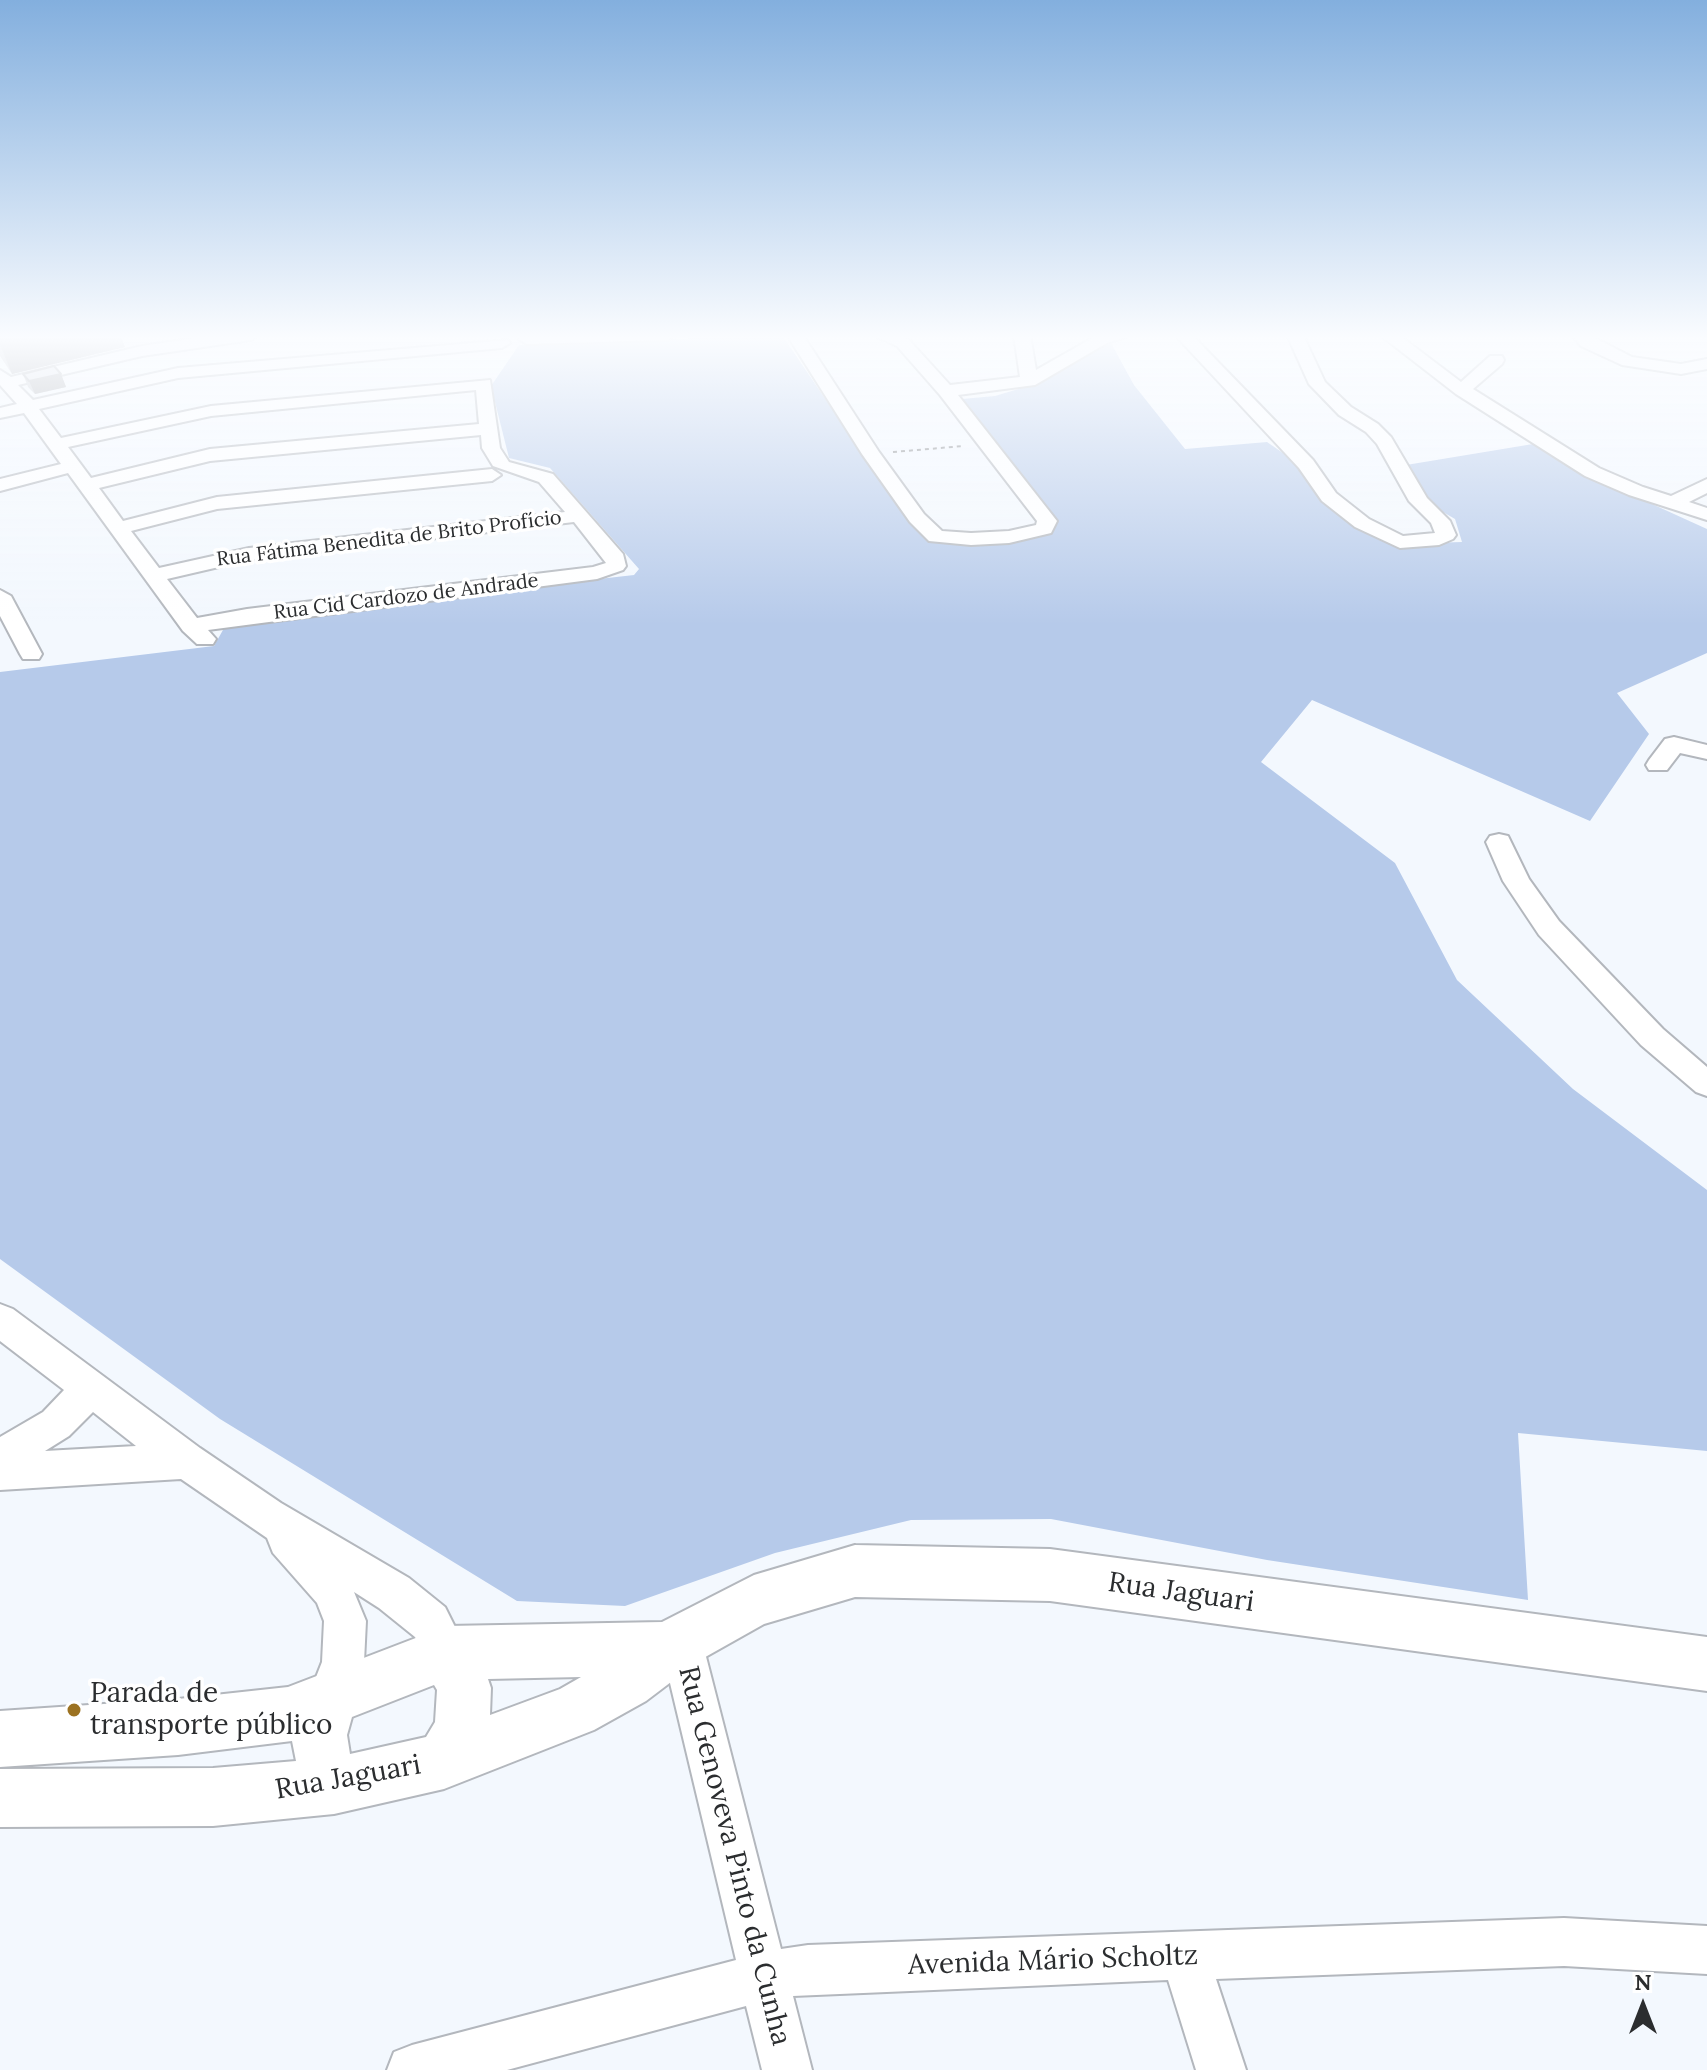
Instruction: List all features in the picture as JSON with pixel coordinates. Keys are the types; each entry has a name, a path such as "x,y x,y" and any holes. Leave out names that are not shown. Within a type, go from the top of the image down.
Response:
{"street":[{"path":"48,432 191,626 210,643"},
{"path":"57,444 115,432"},
{"path":"88,485 201,456 459,432"},
{"path":"488,432 500,466"},
{"path":"857,432 917,518 936,537 1009,537 1044,529 1047,521 976,432"},
{"path":"1275,432 1306,464 1329,497 1362,523 1400,542 1439,539 1446,535 1440,521 1419,501 1385,441 1376,432"},
{"path":"1528,432 1592,472 1636,491 1707,514"},
{"path":"0,485 74,466"},
{"path":"118,528 217,503 443,479 500,466 546,478 579,516"},
{"path":"1674,502 1707,485"},
{"name":"Rua Cid Cardozo de Andrade","path":"191,626 247,616 597,573 617,563 579,516"},
{"name":"Rua Fátima Benedita de Brito Profício","path":"153,576 249,554 579,516"},
{"path":"0,596 31,654"},
{"path":"1658,765 1674,744 1707,752"},
{"path":"1499,842 1516,881 1549,928 1652,1037 1707,1084"},
{"path":"0,1320 186,1461 267,1516 394,1593 430,1622 464,1688 462,1727 444,1761"},
{"path":"0,1458 56,1424 91,1389"},
{"path":"0,1472 186,1461"},
{"path":"267,1516 332,1589 345,1621 343,1662 319,1735 321,1752 334,1786"},
{"name":"Rua Jaguari","path":"0,1798 213,1797 334,1786 444,1761 575,1711 627,1682 675,1645 754,1601 855,1571 1035,1575 1707,1664"},
{"name":"Rua Jaguari","path":"0,1739 178,1727 288,1715 447,1653 675,1645"},
{"name":"Rua Genoveva Pinto da Cunha","path":"675,1645 787,2070"},
{"name":"Avenida Mário Scholtz","path":"412,2070 763,1977 808,1969 1564,1942 1707,1950"},
{"path":"1185,1957 1221,2070"}],"path":[{"path":"871,454 986,445"}],"shaded area":[{"path":"502,432 847,432 906,518 926,540 963,545 1009,541 1055,520 987,432 1171,432 1185,449 1267,442 1299,464 1322,500 1394,544 1462,542 1455,519 1424,501 1406,465 1539,443 1586,474 1707,529 1707,653 1617,693 1649,734 1590,821 1312,700 1261,762 1395,863 1457,980 1573,1089 1707,1190 1707,1451 1518,1433 1528,1600 1267,1560 1051,1519 911,1520 775,1553 625,1606 517,1601 220,1419 0,1259 0,672 214,646 228,621 634,575 639,569 550,468 509,458"}],"place":[{"name":"Parada de transporte público","path":"74,1710"}]}
